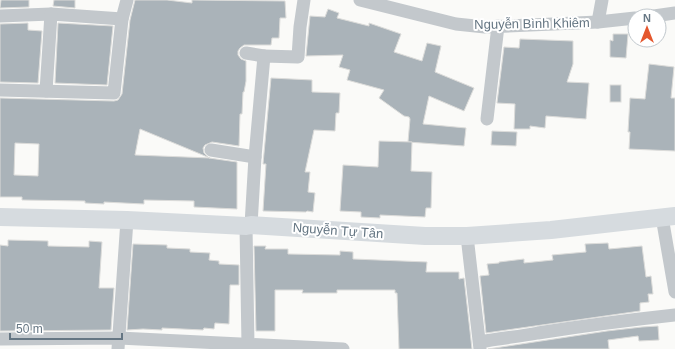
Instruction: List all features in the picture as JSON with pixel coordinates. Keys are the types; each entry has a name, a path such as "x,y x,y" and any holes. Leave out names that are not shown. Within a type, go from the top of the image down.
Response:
{"street":[{"path":"0,90 114,94 122,19 127,0"},
{"path":"246,53 264,56 298,57 300,26 304,0"},
{"name":"Nguyễn Bình Khiêm","path":"360,0 456,24 498,26 598,22 627,19"},
{"path":"598,22 602,0"},
{"path":"0,16 51,14 122,19"},
{"path":"46,91 51,14"},
{"path":"487,119 498,26"},
{"path":"248,345 249,225 264,56"},
{"path":"211,150 255,157"},
{"name":"Nguyễn Tự Tân","path":"0,217 249,225 425,236 467,236 551,230 668,217"},
{"path":"668,217 675,292"},
{"path":"119,343 127,220"},
{"path":"467,236 480,345 501,337 536,334 621,321 675,315"},
{"path":"0,339 248,345 343,349"}],"building":[{"path":"1,0 29,0 29,7 0,8"},
{"path":"54,0 75,0 75,8 53,6"},
{"path":"135,0 167,0 192,3 192,0 285,1 286,18 280,18 279,38 272,38 271,45 244,45 238,51 238,55 241,59 246,61 246,81 243,92 242,114 240,114 239,146 212,142 205,145 203,148 204,153 208,157 140,129 135,155 209,158 237,162 237,209 194,207 194,201 144,200 144,204 104,202 104,204 85,203 85,201 22,200 22,197 0,197 0,98 118,100 122,94 130,20","holes":["15,143 39,144 38,176 14,175"]},
{"path":"328,9 339,13 337,18 369,26 369,23 401,34 394,52 422,61 427,43 441,46 435,72 474,88 464,111 429,96 423,124 466,128 464,146 408,142 409,117 404,116 379,98 384,90 347,80 350,70 339,67 343,55 306,56 310,16 325,17"},
{"path":"28,23 28,30 42,31 38,83 0,82 0,24"},
{"path":"58,23 113,26 107,85 55,83"},
{"path":"613,34 627,34 626,58 610,57 610,40 613,41"},
{"path":"520,39 573,41 573,64 567,82 589,83 586,119 546,116 545,128 530,126 530,129 514,129 515,104 497,103 504,47 519,48"},
{"path":"649,64 674,67 671,98 675,98 675,151 629,149 630,132 628,132 630,98 645,99"},
{"path":"271,78 312,80 312,92 340,93 339,113 336,113 335,131 314,130 305,172 310,172 308,192 315,193 313,212 263,211 266,164 263,164"},
{"path":"610,85 621,85 621,102 610,102"},
{"path":"492,131 517,132 516,146 491,145"},
{"path":"379,141 412,142 411,171 432,172 431,208 426,208 425,217 380,215 380,218 361,217 361,212 340,211 343,165 378,167"},
{"path":"8,240 48,241 48,246 89,247 89,241 102,242 99,288 114,288 111,330 0,331 0,245 8,246"},
{"path":"608,243 609,249 642,246 646,277 651,276 653,294 648,294 649,302 640,303 640,311 486,333 480,276 489,275 487,264 524,259 524,263 553,260 552,255 586,252 585,244"},
{"path":"133,244 167,245 167,248 190,249 190,252 210,253 209,260 219,261 219,264 239,265 239,285 230,285 229,324 215,323 214,329 204,328 203,330 162,328 162,330 127,330"},
{"path":"254,246 266,246 265,249 288,249 288,254 340,255 340,251 353,252 353,259 427,262 426,272 459,272 459,279 464,278 472,349 399,349 397,293 395,293 395,290 337,290 337,293 302,293 303,290 275,290 275,331 256,331"},
{"path":"658,326 659,340 639,341 638,336 608,340 609,349 488,349 607,331"}]}
